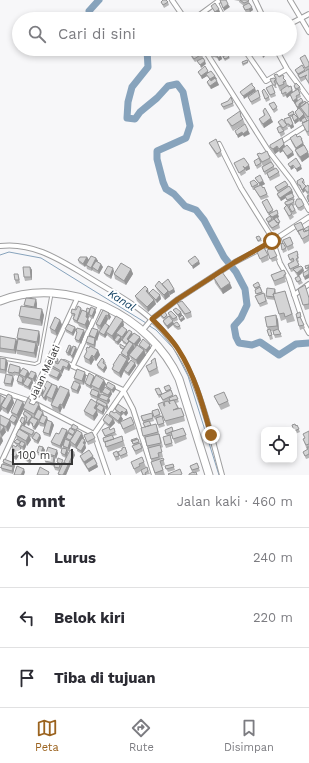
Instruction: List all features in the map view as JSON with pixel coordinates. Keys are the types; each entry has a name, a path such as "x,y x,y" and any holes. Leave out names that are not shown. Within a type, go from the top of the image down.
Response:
{"highway":[{"path":"0,301 18,295 34,293 65,294 78,297 110,309 144,329 173,365 179,380 205,475"},
{"path":"0,305 19,299 34,297 51,297 76,301 99,308 123,321 140,334 162,356 172,374 209,475"}],"street":[{"path":"172,0 180,12"},
{"path":"204,12 220,0"},
{"path":"254,0 260,12"},
{"path":"290,0 309,32"},
{"path":"216,3 220,12"},
{"path":"297,20 309,14"},
{"path":"208,56 268,150 292,181 309,210"},
{"path":"249,56 263,79 266,81 287,69"},
{"path":"280,56 287,69 309,99"},
{"path":"268,150 309,124"},
{"path":"219,144 241,188 257,212 272,241 280,263 289,279 304,324 309,333"},
{"path":"144,329 150,320 178,299 309,217"},
{"path":"0,246 32,248 56,257 129,302 164,332 178,349 193,377 222,475"},
{"path":"294,295 309,284"},
{"name":"Jalan Melati","path":"1,462 76,301"},
{"path":"73,365 99,308"},
{"path":"94,434 154,348"},
{"path":"51,357 73,365 124,390 133,409 154,475"},
{"path":"0,391 30,401 94,434 108,475"}],"lane":[{"path":"0,358 35,364 39,362 51,297"}],"building":[{"path":"163,0 168,2 163,5 161,2"},
{"path":"220,0 226,0 228,4 223,8"},
{"path":"240,0 248,0 249,1 244,3"},
{"path":"215,3 219,9 215,12 211,6"},
{"path":"249,3 252,7 245,10 243,6"},
{"path":"305,55 309,66 305,68 300,58"},
{"path":"192,56 199,56 194,59"},
{"path":"228,56 229,57 225,59 223,57"},
{"path":"203,58 205,61 200,65 197,61"},
{"path":"247,60 248,62 243,64 242,62"},
{"path":"302,65 305,70 298,74 295,70"},
{"path":"205,66 208,71 201,76 198,72"},
{"path":"309,69 309,83 305,77 307,75 300,78 298,75"},
{"path":"211,71 215,76 210,79 206,74"},
{"path":"277,74 279,77 283,75 283,78 286,81 283,82 284,84 279,86 274,75"},
{"path":"215,78 217,81 210,86 207,82 210,79 211,81"},
{"path":"274,78 276,80 274,81 276,85 273,85 270,79"},
{"path":"252,83 255,88 243,96 240,92"},
{"path":"296,83 300,87 296,89 294,86"},
{"path":"272,85 275,93 270,95 266,88"},
{"path":"288,85 288,87 291,86 292,90 286,95 286,92 282,94 281,90"},
{"path":"264,89 269,97 265,99 262,91"},
{"path":"298,89 300,94 296,96 297,98 293,101 290,94"},
{"path":"258,90 260,97 251,102 248,97"},
{"path":"231,97 233,103 223,107 221,104 228,101"},
{"path":"301,98 303,101 297,107 295,103"},
{"path":"305,101 306,103 301,107 300,105"},
{"path":"274,102 277,107 273,110 269,104"},
{"path":"307,102 309,105 308,117 300,107"},
{"path":"265,108 271,118 263,124 259,119 265,115 263,111"},
{"path":"299,108 304,114 299,119 295,112"},
{"path":"240,111 243,119 232,126 227,120"},
{"path":"293,111 294,114 289,116 288,114"},
{"path":"294,114 298,118 294,121 292,116"},
{"path":"290,117 293,124 290,126 289,124 286,124 284,119"},
{"path":"305,117 307,121 303,123 301,120"},
{"path":"282,119 287,125 283,128 278,122"},
{"path":"309,120 309,131 307,132 302,123"},
{"path":"245,124 248,130 243,134 242,132 237,135 235,131"},
{"path":"280,126 284,131 279,133 277,128"},
{"path":"296,134 297,137 300,136 303,143 296,148 290,138"},
{"path":"282,138 284,144 279,149 277,146 273,149 270,147 270,145"},
{"path":"216,139 221,151 217,154 209,143"},
{"path":"287,145 293,152 287,156 282,149"},
{"path":"304,145 308,152 300,157 295,150"},
{"path":"267,151 270,158 262,162 257,154"},
{"path":"244,158 249,165 245,168 243,166 245,169 239,173 234,163"},
{"path":"259,158 261,163 256,166 254,161"},
{"path":"296,158 301,166 296,169 293,165 290,167 288,164"},
{"path":"271,162 274,166 264,172 262,167"},
{"path":"276,168 279,172 269,178 267,173"},
{"path":"260,175 263,181 259,183 255,178"},
{"path":"302,178 304,180 302,182 306,186 302,190 297,181"},
{"path":"254,180 258,184 252,187 250,182"},
{"path":"285,181 288,185 278,191 275,187"},
{"path":"261,185 263,188 264,187 267,194 260,197 254,188"},
{"path":"308,185 309,192 307,192 304,188"},
{"path":"289,186 292,190 280,198 277,194"},
{"path":"292,193 294,197 287,200 285,196"},
{"path":"267,199 273,210 268,213 262,202"},
{"path":"293,199 294,202 288,205 285,204 285,202"},
{"path":"297,199 301,199 304,205 299,208 295,203"},
{"path":"292,204 295,210 292,212 289,207"},
{"path":"287,205 292,214 289,216 284,208"},
{"path":"277,210 278,214 272,217 269,214"},
{"path":"270,216 272,219 268,222 266,219"},
{"path":"277,217 280,222 277,223 274,219"},
{"path":"274,219 279,224 272,228 268,223"},
{"path":"301,222 304,229 298,232 294,225"},
{"path":"309,226 309,230 306,231 304,229"},
{"path":"303,229 304,232 309,230 309,235 302,239 298,231"},
{"path":"259,236 261,239 258,241 256,237"},
{"path":"290,237 293,244 287,247 283,240"},
{"path":"281,238 283,243 281,244 278,239"},
{"path":"283,243 286,248 282,250 281,244"},
{"path":"263,246 268,255 260,259 257,252 259,251 258,248"},
{"path":"273,248 277,256 270,259 267,250"},
{"path":"297,251 298,258 296,259 299,265 290,269 288,264 294,261 293,258 290,260 288,255"},
{"path":"91,256 96,258 91,268 86,265"},
{"path":"195,256 199,261 192,266 188,261"},
{"path":"80,257 87,257 83,264 78,260"},
{"path":"96,261 101,264 98,271 92,267"},
{"path":"121,263 131,269 124,281 114,274"},
{"path":"108,266 113,268 110,276 104,273"},
{"path":"301,266 303,268 297,273 293,269"},
{"path":"23,267 30,267 31,277 24,277"},
{"path":"308,267 309,274 304,277 303,273 308,270"},
{"path":"284,270 286,274 284,277 274,281 271,275"},
{"path":"222,272 230,283 221,289 214,278"},
{"path":"14,274 18,274 19,280 15,280"},
{"path":"299,276 301,280 297,282 295,278"},
{"path":"168,279 174,289 169,292 162,284"},
{"path":"159,281 168,291 164,295 155,286"},
{"path":"258,282 260,286 255,288 253,285"},
{"path":"305,285 309,298 309,304 303,305 298,289"},
{"path":"145,286 148,289 146,291 154,300 147,307 135,296"},
{"path":"260,287 262,292 256,294 255,290"},
{"path":"267,288 275,289 273,294 274,297 266,296"},
{"path":"153,289 160,295 156,300 149,293"},
{"path":"285,291 292,314 285,317 284,313 279,314 273,294"},
{"path":"264,293 266,301 259,304 255,296"},
{"path":"26,298 36,299 34,307 24,305"},
{"path":"182,301 191,312 185,314 177,303"},
{"path":"21,306 42,309 40,320 19,316"},
{"path":"78,306 81,308 77,321 73,319 75,314 71,313 72,309 76,310"},
{"path":"91,307 95,309 92,316 88,314"},
{"path":"87,308 90,309 89,314 86,312"},
{"path":"176,308 181,312 178,315 173,310"},
{"path":"82,310 87,312 86,317 88,318 85,325 77,322"},
{"path":"103,310 109,313 108,316 106,315 100,326 96,324"},
{"path":"163,310 167,315 164,318 160,314"},
{"path":"171,311 177,317 173,319 168,313"},
{"path":"300,312 301,317 297,318 296,314"},
{"path":"182,315 184,317 180,320 179,318"},
{"path":"276,315 277,326 267,327 265,317"},
{"path":"116,316 123,320 112,336 106,332"},
{"path":"169,316 173,321 167,326 163,321"},
{"path":"55,317 60,320 55,331 50,328"},
{"path":"300,317 304,325 299,326 297,318"},
{"path":"177,322 180,326 177,327 173,324"},
{"path":"105,323 109,326 104,335 99,332"},
{"path":"68,324 75,327 72,333 65,329"},
{"path":"122,326 127,330 122,337 116,333"},
{"path":"19,328 39,331 37,342 17,338"},
{"path":"77,328 84,330 79,341 75,339"},
{"path":"92,328 98,330 95,338 89,335"},
{"path":"270,329 272,335 269,336 267,330"},
{"path":"278,329 281,334 274,335 273,331"},
{"path":"129,330 132,332 127,339 129,341 127,344 122,340"},
{"path":"134,333 140,337 134,344 128,340"},
{"path":"118,335 121,337 117,342 114,340"},
{"path":"0,336 16,339 14,350 0,348"},
{"path":"88,336 95,338 94,345 86,342"},
{"path":"18,339 36,343 34,353 16,350"},
{"path":"143,339 150,345 146,350 139,345"},
{"path":"129,341 133,344 127,353 127,357 121,353"},
{"path":"120,344 125,347 123,349 120,347"},
{"path":"69,345 71,346 68,353 66,352"},
{"path":"137,345 144,350 136,360 129,355"},
{"path":"73,346 76,347 72,356 70,354"},
{"path":"90,346 98,350 94,357 92,355 89,360 84,357 87,347 89,348"},
{"path":"120,354 127,359 119,373 112,369"},
{"path":"52,356 58,359 57,362 51,359"},
{"path":"0,358 6,359 5,370 0,369"},
{"path":"102,358 104,360 103,363 106,365 103,370 97,365"},
{"path":"155,358 157,368 149,372 146,366 152,363 151,361"},
{"path":"61,359 69,363 67,368 63,366 61,371 49,364 51,361 58,364"},
{"path":"131,360 135,363 128,373 124,370"},
{"path":"10,364 20,367 19,373 8,372"},
{"path":"23,368 28,371 25,377 19,374"},
{"path":"52,368 60,372 57,378 48,374"},
{"path":"77,369 85,372 82,381 74,378"},
{"path":"31,371 36,373 33,379 28,377"},
{"path":"89,373 94,376 90,386 85,383"},
{"path":"6,374 13,376 11,384 4,383"},
{"path":"19,375 23,378 22,383 17,381"},
{"path":"96,375 104,380 99,389 91,385"},
{"path":"27,377 32,380 28,387 23,384"},
{"path":"47,381 52,384 44,398 42,396 46,388 44,386"},
{"path":"74,381 80,384 77,391 71,388"},
{"path":"108,382 115,386 112,390 106,386"},
{"path":"52,384 57,386 52,399 46,396"},
{"path":"169,385 171,389 166,391 164,387"},
{"path":"60,386 69,390 62,405 60,404 58,408 51,405"},
{"path":"37,387 43,389 38,395 34,393"},
{"path":"105,387 111,391 108,395 102,392"},
{"path":"159,388 162,394 158,395 155,389"},
{"path":"92,389 99,392 97,397 90,394"},
{"path":"171,390 173,395 163,400 160,395"},
{"path":"224,392 228,401 219,405 214,396"},
{"path":"8,394 12,396 12,398 6,409 1,406"},
{"path":"101,394 109,397 107,401 99,398"},
{"path":"0,395 5,398 0,406"},
{"path":"176,395 178,399 170,401 169,398"},
{"path":"28,398 31,400 29,403 34,405 36,402 39,404 34,414 23,408"},
{"path":"17,399 23,402 17,415 11,412"},
{"path":"91,399 97,403 94,408 97,410 93,416 84,411"},
{"path":"98,399 107,404 106,407 96,402"},
{"path":"174,400 178,408 173,410 181,408 184,416 165,421 158,404 163,402 165,406 164,402 168,401 170,404 169,401"},
{"path":"99,404 104,407 102,412 96,408"},
{"path":"118,404 127,410 124,413 122,411 120,413 115,409"},
{"path":"38,409 43,412 39,420 34,417"},
{"path":"158,409 160,414 154,417 152,411"},
{"path":"25,411 32,416 27,423 27,417 23,414"},
{"path":"111,411 114,413 116,412 121,416 118,421 109,414"},
{"path":"152,413 153,418 143,421 141,416"},
{"path":"107,414 113,419 109,425 103,420"},
{"path":"0,415 10,420 6,427 0,424"},
{"path":"12,415 17,418 14,423 9,420"},
{"path":"42,415 47,417 44,424 39,422"},
{"path":"162,416 164,423 158,425 156,418"},
{"path":"22,417 25,419 23,424 20,421"},
{"path":"32,417 38,420 34,427 29,421"},
{"path":"131,417 134,424 123,429 120,422"},
{"path":"47,420 52,422 49,434 43,432"},
{"path":"149,421 151,425 145,427 143,423"},
{"path":"0,424 4,427 0,432"},
{"path":"73,424 78,427 76,430 71,428"},
{"path":"156,424 158,432 143,436 141,428"},
{"path":"22,425 34,431 32,435 20,429"},
{"path":"292,425 297,425 299,429 297,430 297,427 293,427"},
{"path":"109,427 110,430 114,428 115,432 105,436 102,430"},
{"path":"172,427 173,431 166,434 165,430"},
{"path":"62,428 67,430 60,446 51,442 56,433 59,434"},
{"path":"70,428 75,431 73,435 68,432"},
{"path":"183,428 186,435 173,439 171,432"},
{"path":"19,429 29,435 26,441 16,435"},
{"path":"77,430 82,433 75,445 70,441"},
{"path":"309,431 309,444 306,445 303,439 305,438 303,434"},
{"path":"36,432 40,435 37,441 32,438"},
{"path":"92,432 95,438 87,442 84,435"},
{"path":"68,433 73,436 70,440 66,438"},
{"path":"159,434 161,443 147,446 145,437"},
{"path":"112,435 114,439 104,442 103,438"},
{"path":"170,435 172,443 165,445 163,437"},
{"path":"122,436 123,441 106,447 105,442"},
{"path":"82,438 85,440 83,443 85,444 81,451 76,448"},
{"path":"17,439 21,442 18,444 14,442"},
{"path":"65,439 70,441 68,448 63,446"},
{"path":"138,439 139,442 133,444 132,441"},
{"path":"21,441 25,443 23,447 19,445"},
{"path":"140,443 142,448 135,451 132,446"},
{"path":"13,445 16,447 17,445 21,448 15,457 12,455 15,450 12,448"},
{"path":"160,445 162,452 158,453 159,457 151,459 148,448"},
{"path":"39,446 43,447 41,453 37,452"},
{"path":"48,447 57,450 55,456 46,453"},
{"path":"125,447 127,453 120,456 118,452"},
{"path":"307,447 309,447 309,454 305,456 303,452 308,449"},
{"path":"62,448 67,449 65,455 61,453"},
{"path":"70,450 74,452 68,465 64,462"},
{"path":"89,450 93,456 84,462 80,456"},
{"path":"117,451 119,456 115,457 113,453"},
{"path":"26,454 31,455 29,461 24,457"},
{"path":"47,455 54,457 53,463 45,461"},
{"path":"142,457 144,462 139,464 140,466 134,469 131,462"},
{"path":"58,458 63,460 61,464 57,462"},
{"path":"94,458 97,464 88,469 85,464"},
{"path":"163,458 164,460 160,461 163,470 155,473 151,462"},
{"path":"4,459 14,463 12,466 3,462"},
{"path":"55,463 60,465 59,468 54,467"},
{"path":"63,463 68,465 63,475 61,475 58,474"},
{"path":"197,463 199,468 192,470 190,466"},
{"path":"2,464 13,467 12,471 1,468"},
{"path":"173,464 174,467 166,469 165,466"},
{"path":"17,466 24,469 21,475 14,475"},
{"path":"40,467 49,472 48,475 37,475"},
{"path":"147,467 148,471 145,473 146,475 143,475 141,470"},
{"path":"180,469 182,474 180,475 168,474"},
{"path":"196,472 197,475 189,475 189,474"}],"waterway":[{"path":"90,12 99,0"},
{"path":"147,56 148,67 132,87 128,102 127,118 135,119 140,112 157,98 168,86 177,84 183,92 190,126 186,138 157,151 157,159 166,189 174,194 185,206 196,210 204,220 224,257 236,272 245,289 247,305 241,318 234,326 239,343 252,345 260,342 279,355 296,344 309,343"},
{"name":"Kanal","path":"0,255 9,252 41,258 146,323"},
{"name":"Kanal","path":"148,325 156,330 174,349 188,376 219,475"}],"route":[{"path":"211,435 193,377 178,349 152,319 178,299 235,262 272,241"}]}
